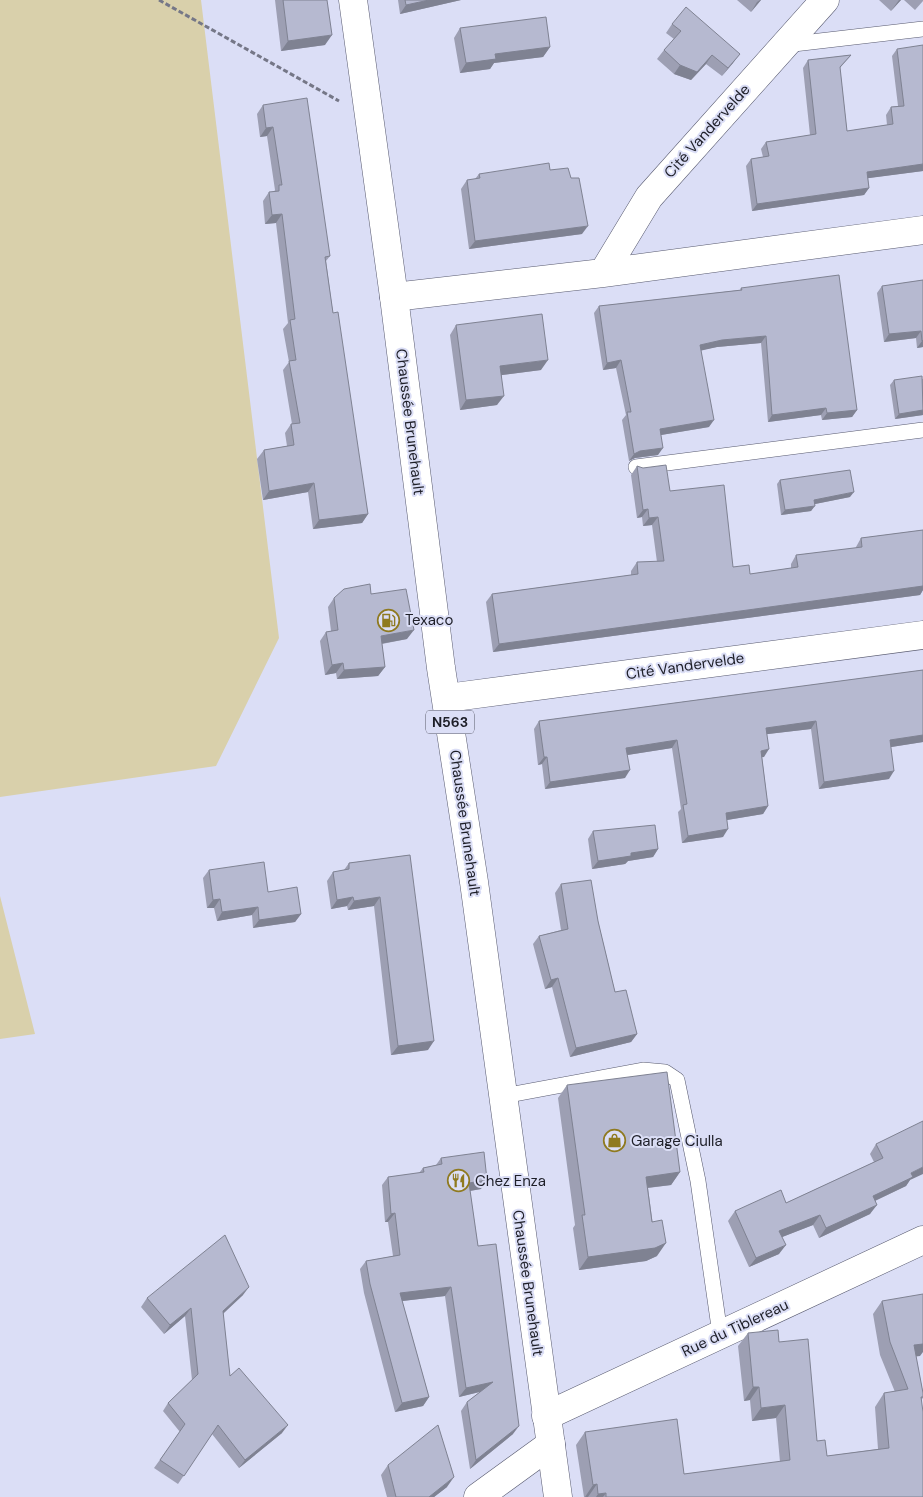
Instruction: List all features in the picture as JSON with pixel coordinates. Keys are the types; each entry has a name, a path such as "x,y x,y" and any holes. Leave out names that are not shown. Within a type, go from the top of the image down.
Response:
{"street":[{"name":"Chaussée Brunehault","path":"353,0 447,698 558,1497"},
{"name":"Cité Vandervelde","path":"604,273 649,197 825,0"},
{"path":"394,297 604,273 923,230"},
{"name":"Cité Vandervelde","path":"447,698 923,635"},
{"name":"Rue du Tiblereau","path":"546,1416 923,1240"},
{"path":"478,1497 551,1444"}],"lane":[{"path":"784,46 923,29"},
{"path":"636,467 923,430"},
{"path":"503,1096 643,1070 665,1072 677,1080 698,1181 720,1334"}],"path":[{"path":"159,0 370,118"}],"shaded area":[{"path":"0,0 201,0 279,638 216,766 0,797"},
{"path":"0,896 35,1034 0,1039"}],"building":[{"path":"283,0 327,0 332,35 288,41"},
{"path":"405,0 429,0 406,5"},
{"path":"686,7 740,54 728,68 712,55 697,72 680,65 664,50 681,31 672,24"},
{"path":"546,17 550,47 495,54 496,59 466,63 460,28"},
{"path":"923,45 923,164 867,172 869,188 757,204 751,159 769,156 766,142 816,134 808,60 851,55 840,67 847,131 893,124 891,107 904,106 897,49"},
{"path":"307,98 330,256 325,257 333,313 338,312 368,514 319,520 314,483 269,491 264,450 294,445 291,424 300,423 289,361 296,360 290,320 295,319 282,214 272,215 269,192 279,191 279,185 282,185 273,127 266,128 263,105"},
{"path":"549,163 550,170 568,168 571,178 579,178 588,226 475,241 467,180 480,178 479,174"},
{"path":"839,275 857,410 827,413 826,408 772,415 766,336 722,340 700,345 714,420 660,429 663,448 640,451 634,454 627,412 631,412 621,360 607,363 599,306 742,290 741,288"},
{"path":"923,280 923,340 921,331 889,334 882,286"},
{"path":"542,314 548,360 500,366 504,396 466,400 456,325"},
{"path":"922,376 923,410 899,414 894,380"},
{"path":"666,465 670,491 724,485 733,567 749,565 750,574 798,567 796,555 862,547 861,538 923,530 923,586 499,644 492,594 638,574 637,562 664,561 658,517 649,518 648,509 643,510 637,466 643,468"},
{"path":"850,470 854,492 814,500 815,506 785,510 780,480"},
{"path":"370,584 371,594 406,589 414,630 381,636 385,667 344,670 343,663 332,665 326,632 338,630 334,598 344,589"},
{"path":"923,670 923,735 890,740 894,771 824,782 816,721 766,728 769,749 761,751 768,806 726,813 728,829 688,836 683,805 687,804 677,740 626,748 630,770 550,782 539,721"},
{"path":"655,825 658,849 631,853 631,856 598,861 593,831"},
{"path":"410,855 434,1041 398,1046 380,897 354,901 353,897 337,900 333,872 349,869 349,863"},
{"path":"264,862 268,892 297,887 301,914 259,920 258,907 222,912 220,899 213,900 209,870"},
{"path":"591,880 598,921 615,992 626,990 637,1034 576,1048 558,978 551,980 539,936 568,929 561,884"},
{"path":"667,1072 680,1172 646,1177 652,1222 662,1220 666,1243 655,1248 588,1257 582,1215 585,1215 567,1085"},
{"path":"923,1121 923,1167 911,1173 913,1177 873,1196 877,1205 826,1228 820,1215 779,1231 786,1245 756,1258 735,1211 781,1190 786,1203 883,1158 876,1144"},
{"path":"484,1152 487,1180 469,1183 478,1246 496,1244 519,1426 476,1460 467,1402 493,1382 466,1388 451,1287 400,1293 429,1397 402,1403 370,1284 366,1261 400,1255 395,1213 391,1214 388,1177 424,1172 423,1168 442,1164 441,1158"},
{"path":"225,1235 249,1287 223,1311 230,1376 239,1368 288,1425 245,1460 218,1425 184,1476 160,1460 185,1424 168,1403 198,1374 191,1308 170,1325 147,1298"},
{"path":"923,1294 923,1344 914,1345 923,1393 923,1397 921,1397 923,1412 923,1497 606,1497 606,1493 598,1494 597,1484 593,1485 585,1432 677,1419 684,1474 790,1460 785,1405 761,1408 759,1387 753,1387 748,1333 778,1330 779,1342 808,1339 817,1441 825,1440 827,1456 889,1448 884,1393 908,1389 890,1342 882,1301"},
{"path":"438,1425 454,1477 429,1497 396,1497 388,1465"}],"place":[{"name":"Texaco","path":"389,620"},
{"name":"Garage Ciulla","path":"615,1141"},
{"name":"Chez Enza","path":"459,1181"}]}
